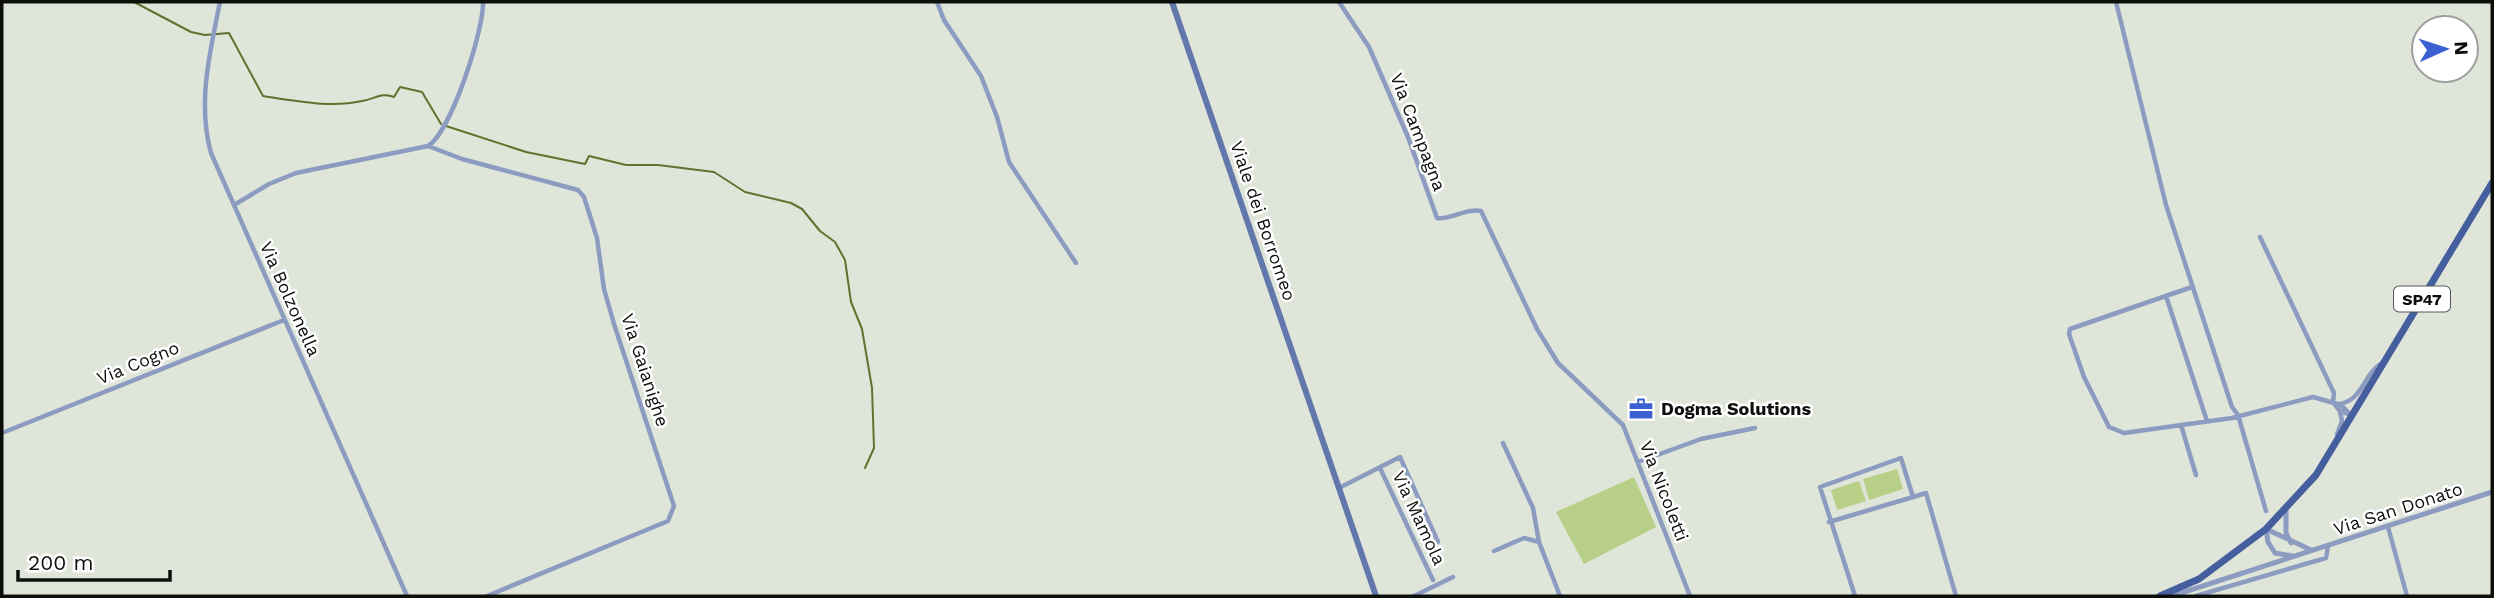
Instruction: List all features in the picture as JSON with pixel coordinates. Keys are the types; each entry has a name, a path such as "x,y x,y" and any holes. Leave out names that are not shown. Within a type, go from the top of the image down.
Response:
{"main road":[{"name":"Viale dei Borromeo","path":"1172,2 1376,596"},
{"name":"SP47","path":"2160,596 2207,574 2266,529 2323,463 2492,183"}],"street":[{"name":"Via Bolzonella","path":"220,2 204,101 204,126 211,153 407,596"},
{"path":"234,205 269,184 296,173 428,146 442,135 479,35 483,2"},
{"path":"937,2 944,20 981,76 997,117 1009,162 1076,263"},
{"name":"Via Campagna","path":"1339,2 1369,47 1408,137 1437,218 1445,219 1472,210 1481,211 1545,341"},
{"path":"2116,2 2151,149 2192,288 2232,407 2238,415 2266,511"},
{"name":"Via Gaianighe","path":"428,146 462,159 567,187 584,197 597,239 604,289 614,324 674,506 668,521 487,596"},
{"path":"2260,237 2334,393 2333,402 2340,411 2351,415"},
{"path":"2192,288 2074,326 2069,334 2084,377 2109,427 2124,433 2207,422 2313,397 2340,404 2351,415"},
{"path":"2166,296 2207,422"},
{"name":"Via Cogno","path":"2,433 284,320"},
{"name":"Via Nicoletti","path":"1545,341 1558,363 1617,417 1638,462 1690,596"},
{"path":"2340,404 2355,399 2372,372 2383,363"},
{"path":"2323,463 2341,425 2340,411"},
{"path":"2181,425 2196,475"},
{"path":"1638,462 1701,439 1755,428"},
{"path":"1503,443 1533,508 1539,542 1560,596"},
{"name":"Via Mamola","path":"1339,488 1400,457 1438,542"},
{"path":"1855,596 1819,490 1822,484 1901,458 1913,497"},
{"name":"Via Mamola","path":"1380,468 1433,580"},
{"name":"Via San Donato","path":"2172,596 2492,492"},
{"path":"1829,522 1926,493 1956,596"},
{"path":"2286,509 2286,533 2291,543"},
{"path":"2388,527 2407,596"},
{"path":"2266,529 2291,543 2311,550"},
{"path":"2266,529 2268,542 2275,553 2296,556"},
{"path":"1494,551 1524,538 1539,542"},
{"path":"2196,596 2326,558 2328,546"},
{"path":"1414,596 1453,577"}],"green space":[{"path":"1897,469 1903,489 1869,500 1863,479"},
{"path":"1634,477 1656,527 1584,564 1556,512"},
{"path":"1859,481 1866,501 1837,510 1831,490"}],"waterway":[{"path":"134,2 191,32 205,35 229,33 263,96 338,104 382,96 394,97 400,87 422,92 441,124"},
{"path":"446,126 526,152 585,164 589,156 626,165 658,165 714,172 745,192 791,203 802,209 820,231 835,242 845,260 851,302 862,329 872,388 874,448 865,468"}],"place":[{"name":"Dogma Solutions","path":"1641,409"}]}
